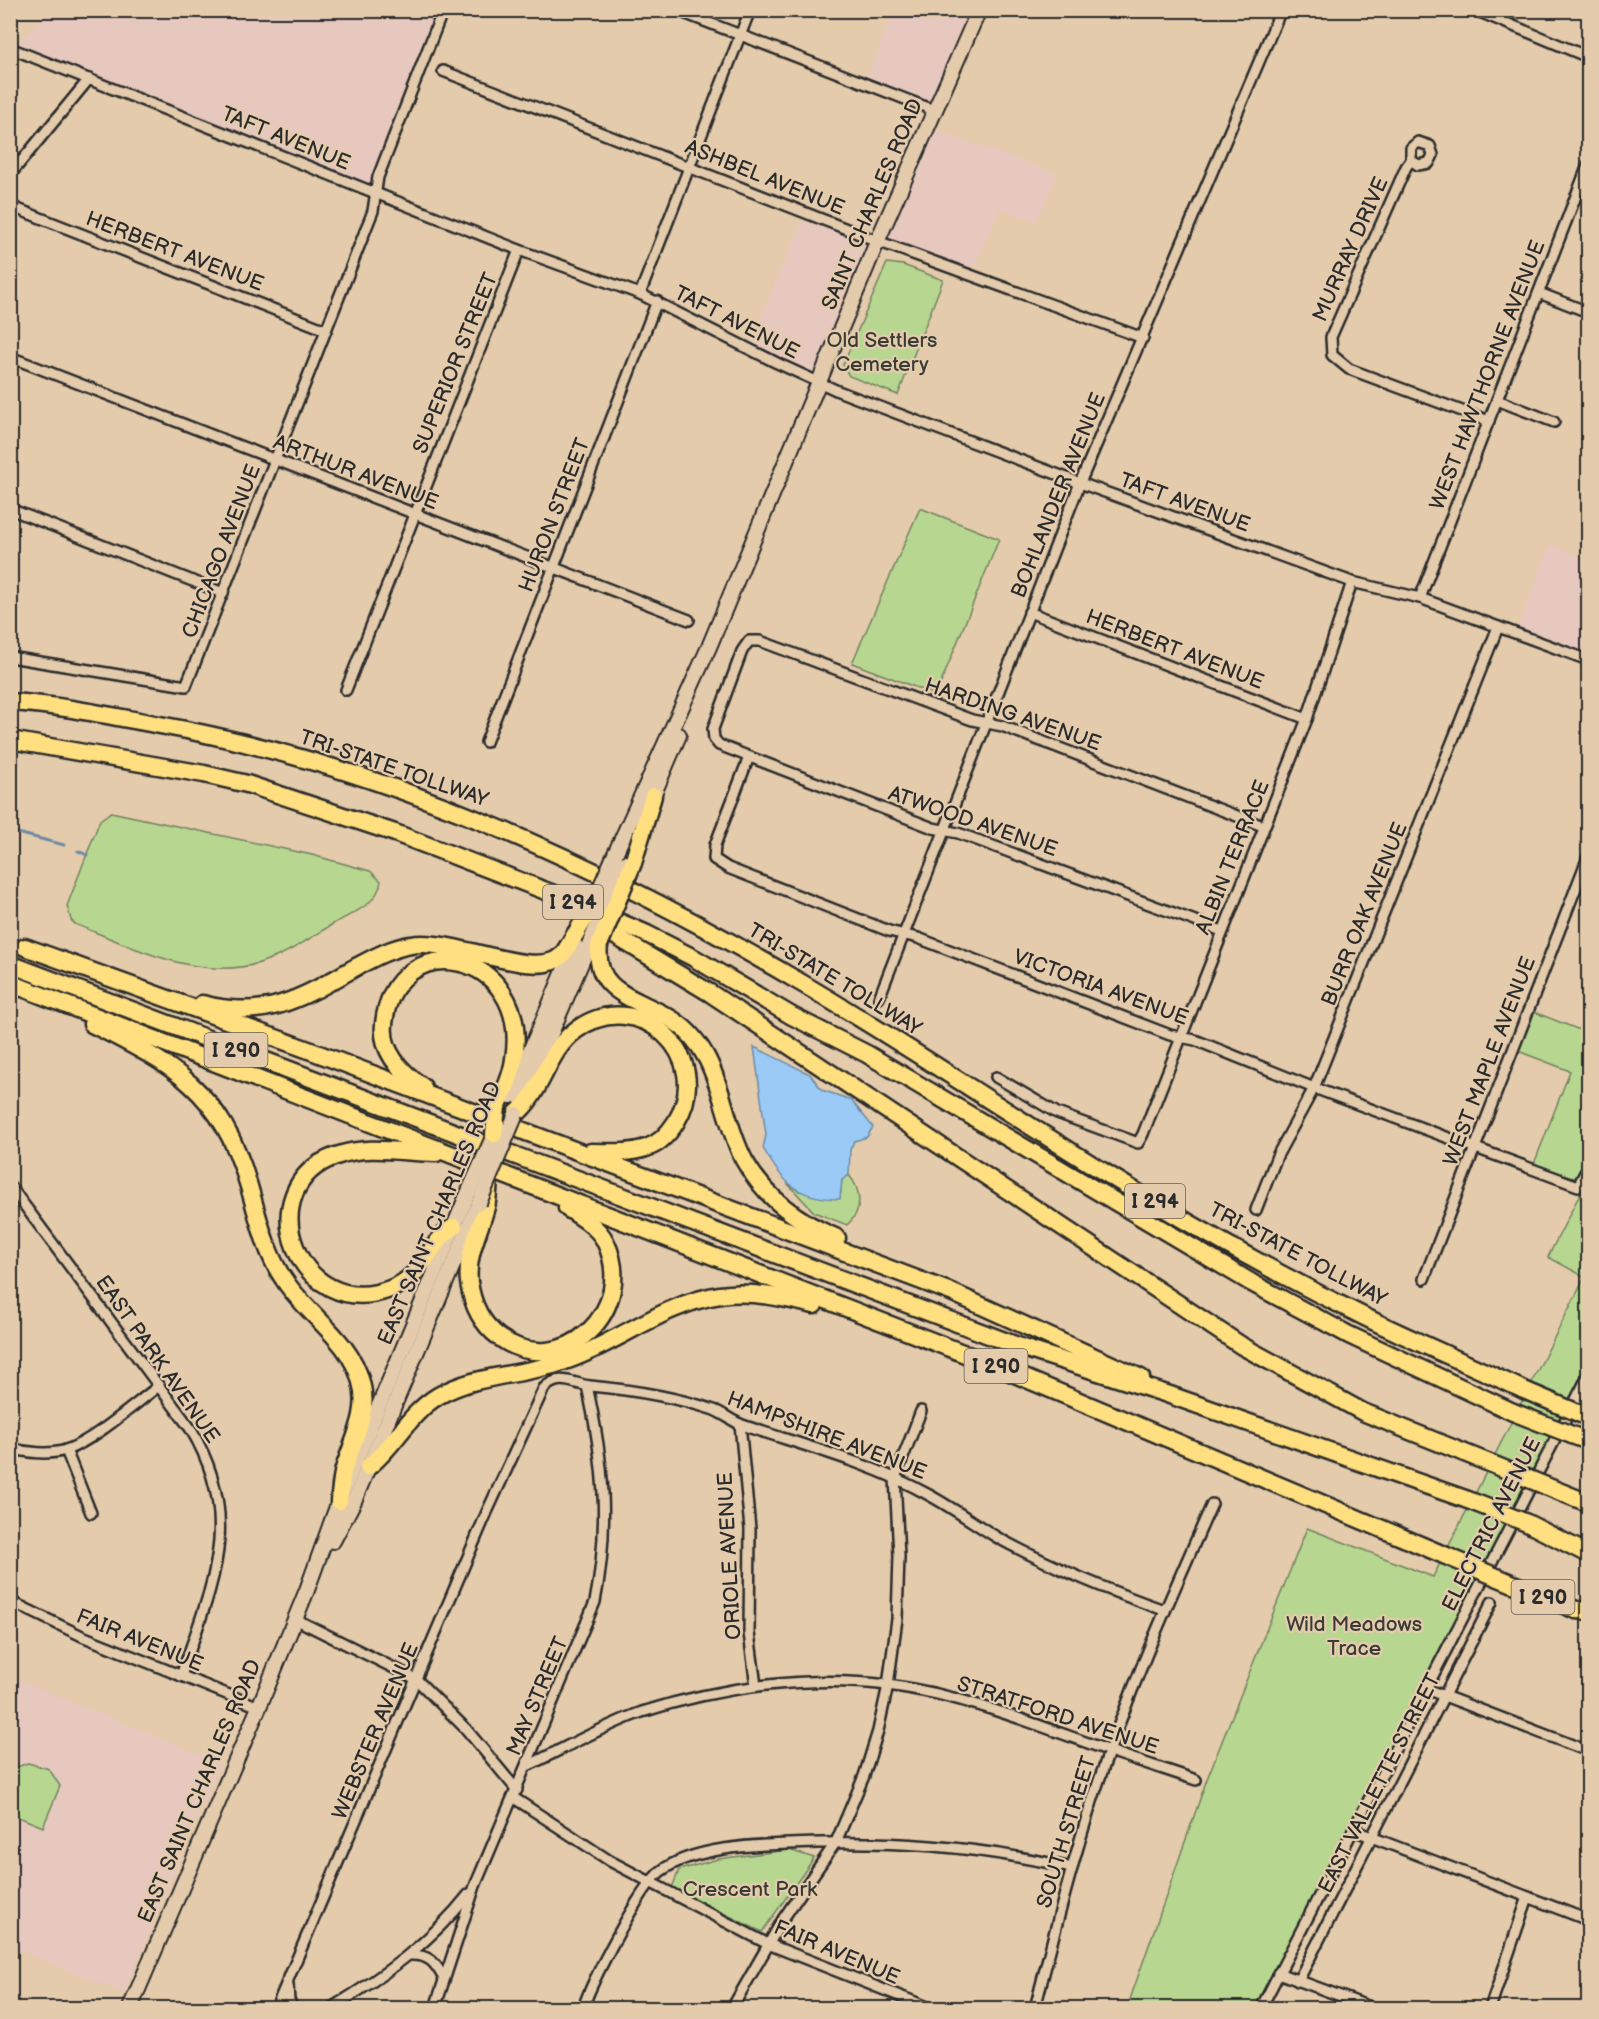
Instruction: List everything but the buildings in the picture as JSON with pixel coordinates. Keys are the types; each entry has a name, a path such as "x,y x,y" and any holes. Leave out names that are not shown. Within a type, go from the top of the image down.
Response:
{"highway":[{"name":"TRI-STATE TOLLWAY","path":"10,702 156,724 274,750 417,796 568,860 660,904 791,977 1093,1165 1266,1265 1364,1316 1524,1390 1587,1416"},
{"name":"I 294","path":"10,740 204,774 247,784 395,833 552,893 647,934 694,958 792,1016 867,1054 1252,1283 1368,1345 1513,1412 1588,1441"},
{"path":"18,945 197,1003 248,1010 288,1004 373,958 411,944 452,946 519,964 540,965 561,956 586,938 653,796"},
{"path":"552,893 623,943 710,993 1242,1346 1363,1412 1588,1503"},
{"path":"591,908 586,938 610,985 675,1021 700,1045 711,1063 744,1159 776,1202 805,1224 934,1278 951,1292"},
{"path":"18,945 951,1292 1131,1371 1167,1394"},
{"path":"460,1108 400,1070 388,1050 383,1031 385,1011 392,995 403,980 421,967 446,960 468,963 487,974 498,985 508,1002 515,1030 514,1060 506,1110 494,1134"},
{"name":"I 290","path":"10,964 1023,1348 1167,1394 1468,1500 1531,1524 1588,1554"},
{"path":"10,984 165,1063 198,1090 219,1116 237,1149 266,1242 277,1269 294,1294 344,1347 362,1383 365,1406 343,1472 339,1501"},
{"name":"I 290","path":"10,984 996,1366 1584,1613"},
{"path":"506,1110 528,1104 547,1063 575,1030 599,1019 622,1016 635,1017 656,1027 671,1040 686,1067 685,1104 674,1125 659,1142 648,1148 615,1153 578,1152"},
{"path":"446,1153 366,1149 334,1156 316,1168 300,1186 292,1205 290,1230 296,1254 317,1280 340,1292 362,1295 392,1289 409,1279 423,1266 443,1234 454,1227"},
{"path":"489,1180 477,1202 469,1262 471,1293 478,1311 495,1334 510,1344 532,1351 558,1349 588,1332 608,1307 615,1279 605,1240 584,1219 542,1191"},
{"path":"368,1467 378,1459 420,1409 449,1390 574,1358 699,1300 743,1293 796,1300 892,1326"},
{"path":"1531,1524 1588,1542"}],"main road":[{"name":"SAINT CHARLES ROAD","path":"624,859 877,242 979,10"},
{"name":"SAINT CHARLES ROAD","path":"653,796 678,736 709,648"},
{"path":"591,908 624,859"},
{"name":"EAST SAINT CHARLES ROAD","path":"489,1180 506,1110 586,938"},
{"name":"EAST SAINT CHARLES ROAD","path":"307,1590 350,1510 477,1202 494,1134"},
{"name":"EAST SAINT CHARLES ROAD","path":"129,2008 259,1707 307,1590 339,1501 454,1227 477,1202"}],"street":[{"name":"CHICAGO AVENUE","path":"10,657 186,686 373,211 378,177 443,10"},
{"path":"676,10 936,111"},
{"path":"640,294 750,10"},
{"name":"BOHLANDER AVENUE","path":"879,998 1080,483 1281,10"},
{"path":"1475,10 1588,57"},
{"name":"TAFT AVENUE","path":"10,48 519,250 640,294 819,382 1080,483 1352,582 1420,598 1588,660"},
{"name":"ASHBEL AVENUE","path":"443,71 690,166 877,242 1143,338"},
{"path":"10,175 89,80"},
{"name":"MURRAY DRIVE","path":"1411,160 1331,337 1332,355 1349,369 1489,421"},
{"name":"WEST HAWTHORNE AVENUE","path":"1420,598 1539,293 1586,181 1588,165"},
{"name":"HERBERT AVENUE","path":"10,206 326,330"},
{"name":"SUPERIOR STREET","path":"346,690 519,250"},
{"path":"1539,293 1588,312"},
{"name":"HURON STREET","path":"486,742 657,302"},
{"name":"ARTHUR AVENUE","path":"10,357 689,620"},
{"path":"1497,400 1554,422"},
{"path":"10,509 223,593"},
{"name":"ALBIN TERRACE","path":"996,1077 1057,1113 1128,1142 1138,1143 1307,719 1352,582"},
{"name":"HERBERT AVENUE","path":"1029,612 1307,719"},
{"name":"BURR OAK AVENUE","path":"1256,1210 1277,1156 1314,1088 1498,627"},
{"name":"HARDING AVENUE","path":"714,739 713,729 742,651 749,641 760,641 972,720 987,722 1263,826"},
{"name":"ATWOOD AVENUE","path":"714,739 719,745 749,758 933,828 945,829 1222,931"},
{"name":"VICTORIA AVENUE","path":"749,758 716,846 714,859 728,868 1578,1186 1588,1167"},
{"name":"WEST MAPLE AVENUE","path":"1424,1279 1588,857"},
{"name":"EAST PARK AVENUE","path":"10,1186 190,1428 205,1455 217,1496 220,1518 217,1563 182,1676"},
{"name":"ELECTRIC AVENUE","path":"1426,1689 1588,1376"},
{"name":"HAMPSHIRE AVENUE","path":"507,1467 544,1388 552,1381 565,1379 587,1386 646,1392 714,1410 740,1424 779,1434 895,1478 930,1495 1030,1555 1120,1595 1164,1610"},
{"path":"10,1448 35,1452 66,1450 95,1433 159,1386"},
{"name":"MAY STREET","path":"435,2008 443,1977 475,1886 591,1617 600,1577 605,1526 604,1482 587,1386"},
{"path":"732,2008 768,1944 836,1842 864,1776 879,1731 888,1685 899,1598 895,1478 921,1411"},
{"name":"ORIOLE AVENUE","path":"740,1424 750,1529 749,1633 756,1686"},
{"path":"66,1450 91,1513"},
{"name":"WEBSTER AVENUE","path":"276,2008 507,1467"},
{"name":"SOUTH STREET","path":"1035,2008 1072,1868 1110,1751 1164,1610 1212,1504"},
{"name":"FAIR AVENUE","path":"10,1601 49,1622 259,1707"},
{"name":"EAST VALLETTE STREET","path":"1298,1981 1492,1602"},
{"name":"FAIR AVENUE","path":"295,1619 416,1679 466,1729 515,1794 593,1850 768,1944 905,2005 930,2008"},
{"name":"STRATFORD AVENUE","path":"527,1766 639,1713 705,1695 756,1686 834,1682 888,1685 1015,1716 1196,1780"},
{"path":"1426,1689 1588,1751"},
{"name":"EAST VALLETTE STREET","path":"1261,2008 1426,1689"},
{"path":"1353,1830 1588,1920"},
{"path":"583,2008 606,1956 650,1882 661,1871 708,1853 768,1845 903,1842 956,1846 1072,1868"},
{"path":"331,2008 411,1954 456,1911 475,1886"},
{"path":"1490,2008 1528,1897"},
{"path":"411,1954 421,1955 435,1963 443,1977"},
{"path":"1278,1973 1373,2008"},
{"path":"290,1976 289,2001 294,2008"}],"shaded area":[{"path":"48,11 440,11 372,188 16,47"},
{"path":"894,11 976,11 934,107 865,80"},
{"path":"931,128 1058,174 1036,222 1000,208 971,273 880,242"},
{"path":"807,210 876,238 818,376 748,345"},
{"path":"1550,544 1588,559 1588,658 1516,631"},
{"path":"10,1676 220,1763 124,1993 11,1947"}],"green space":[{"name":"Old Settlers Cemetery","path":"887,263 903,265 943,280 898,395 849,376 843,365"},
{"path":"920,508 999,539 936,695 852,663"},
{"path":"111,812 312,855 370,871 381,881 379,889 370,902 363,907 273,958 248,966 223,968 172,961 122,944 75,924 71,920 67,906 100,820"},
{"name":"Wild Meadows Trace","path":"1534,1012 1585,1032 1588,1023 1588,1363 1255,2008 1127,2008 1207,1779 1307,1528 1433,1577 1585,1277 1548,1257 1585,1184 1534,1164 1570,1071 1518,1051"},
{"path":"849,1175 856,1188 859,1201 856,1214 847,1225 814,1212 787,1183 799,1191 840,1198 842,1179"},
{"path":"28,1763 49,1769 60,1786 43,1827 11,1814 11,1769"},
{"name":"Crescent Park","path":"789,1850 814,1858 762,1932 672,1888 679,1870 718,1859"}],"water":[{"path":"754,1047 810,1074 822,1090 851,1100 873,1127 867,1137 854,1141 850,1150 849,1175 842,1180 840,1199 812,1196 792,1186 777,1170 763,1148 766,1135"}],"waterway":[{"path":"10,831 64,845"},
{"path":"78,851 87,855"}],"railway":[{"path":"10,16 15,10"}]}
